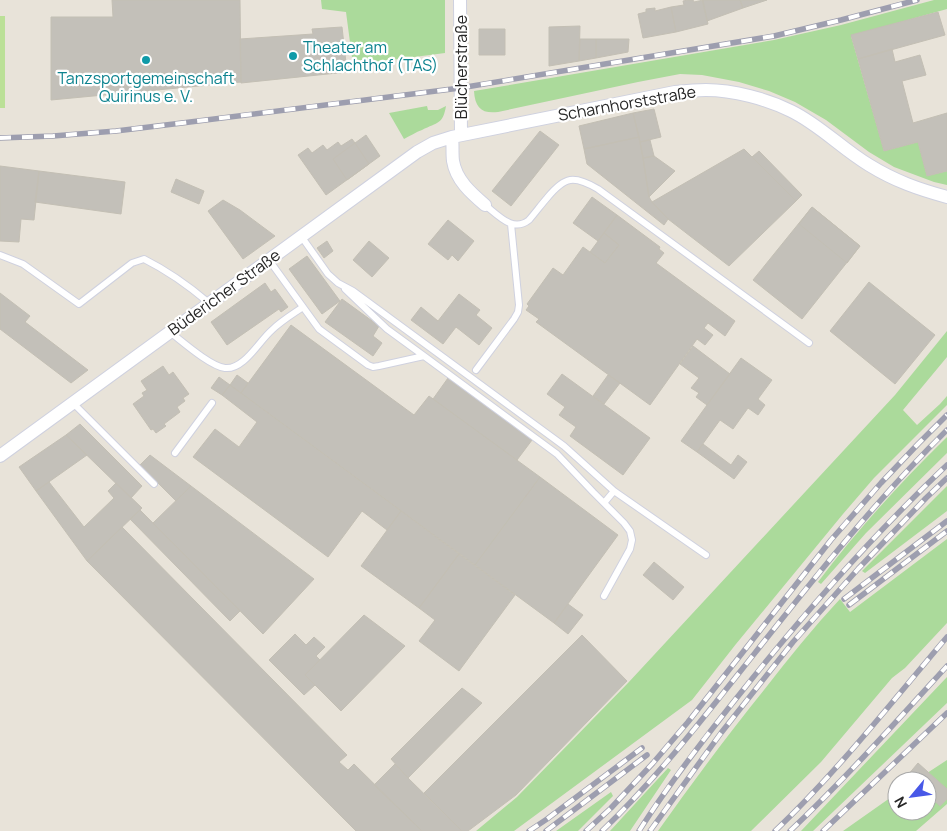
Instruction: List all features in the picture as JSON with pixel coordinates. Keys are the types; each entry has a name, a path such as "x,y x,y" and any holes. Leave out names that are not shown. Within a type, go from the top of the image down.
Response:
{"street":[{"name":"Blücherstraße","path":"457,136 460,0"},
{"name":"Scharnhorststraße","path":"457,136 675,92 707,90 736,93 791,111 818,126 868,165 896,180 921,190 947,196"},
{"path":"457,136 453,162 468,190 485,205"},
{"name":"Büdericher Straße","path":"0,456 417,152 433,143 457,136"}],"lane":[{"path":"485,205 511,224 524,224 563,182 574,180 586,182 809,343"},
{"path":"476,370 518,312 511,224"},
{"path":"301,236 328,274 387,329 557,454 624,523 630,531 632,540 630,548 604,596"},
{"path":"0,255 23,264 79,304 132,262 144,259 158,266 195,291 209,303"},
{"path":"269,260 319,329 368,364 374,367 424,356"},
{"path":"338,284 353,291 564,446 614,491 706,555"},
{"path":"170,332 213,364 227,368 240,364 274,328 303,307"},
{"path":"73,403 154,484"},
{"path":"175,453 212,403"},
{"path":"604,503 614,491"}],"green space":[{"path":"321,0 445,0 445,53 353,65 346,12 322,9"},
{"path":"934,0 947,0 947,9 851,36 884,151 918,142 927,176 947,171 947,185 894,167 869,152 826,120 795,102 769,91 739,82 702,75 680,74 498,112 484,111 480,109 476,102 474,91 774,40 841,25"},
{"path":"0,16 5,16 5,108 0,108"},
{"path":"427,106 428,110 438,110 446,106 443,116 436,124 404,139 389,113"},
{"path":"947,331 947,357 903,410 917,425 947,396 947,405 874,478 692,700 514,831 476,831 517,797 628,683 895,395"},
{"path":"947,437 947,453 866,533 821,584 818,582 880,507"},
{"path":"947,486 947,511 865,573 862,571"},
{"path":"947,539 947,623 905,668 892,678 821,762 751,831 658,831 750,707 840,599 850,612"},
{"path":"947,677 947,703 813,831 801,831"},
{"path":"947,760 947,804 937,813 937,771 930,771"},
{"path":"668,768 671,770 630,831 610,831"},
{"path":"611,792 613,796 578,831 556,831"},
{"path":"887,800 887,821 927,821 916,831 843,831"}],"building":[{"name":"Tanzsportgemeinschaft Quirinus e. V.","path":"112,0 240,0 241,82 51,100 51,17 113,17"},
{"path":"693,0 694,2 703,0 708,24 676,32 671,7 684,5 683,1"},
{"path":"702,0 740,0 743,8 707,21"},
{"path":"740,0 767,0 743,8"},
{"path":"671,7 676,32 643,38 638,14 646,12 646,9 655,8 655,11"},
{"path":"938,12 945,35 858,59 851,35"},
{"path":"580,26 579,61 549,66 549,27"},
{"name":"Theater am Schlachthof (TAS)","path":"342,27 347,72 241,83 240,39 313,34 312,29"},
{"path":"479,29 505,29 505,55 479,55"},
{"path":"580,39 596,39 596,58 579,61"},
{"path":"596,39 629,39 628,52 596,58"},
{"path":"892,49 895,62 920,55 926,75 902,81 913,123 947,113 947,171 927,176 918,142 884,151 858,59"},
{"path":"654,109 661,137 640,142 633,113"},
{"path":"633,113 639,137 584,149 579,126"},
{"path":"540,131 559,145 511,206 492,191"},
{"path":"366,135 380,156 326,195 298,155 308,148 312,153 323,145 327,150 338,142 341,146 352,139 355,143"},
{"path":"639,137 649,197 668,219 664,225 587,164 584,149"},
{"path":"650,140 654,156 643,158 640,142"},
{"path":"355,143 369,164 347,180 333,159"},
{"path":"744,149 796,201 729,266 668,219 652,202"},
{"path":"759,151 802,195 796,201 752,157"},
{"path":"654,156 675,171 649,197 643,158"},
{"path":"0,166 39,171 34,220 21,219 19,242 0,241"},
{"path":"39,171 125,182 121,214 35,202"},
{"path":"176,179 204,191 199,204 171,192"},
{"path":"592,197 617,215 598,241 573,223"},
{"path":"223,200 275,236 243,259 208,211"},
{"path":"812,207 860,246 802,319 753,280"},
{"path":"812,207 860,246 847,263 799,224"},
{"path":"617,215 660,247 659,249 664,253 656,263 735,321 725,336 708,323 704,328 713,335 705,345 697,339 650,405 536,322 539,319 526,310 529,306 527,304 553,268 563,275 583,247 605,263 619,245 604,233"},
{"path":"448,220 474,241 458,261 452,255 448,260 428,244"},
{"path":"604,233 619,245 605,263 590,252"},
{"path":"327,241 333,251 324,258 317,248"},
{"path":"369,241 389,258 372,277 353,260"},
{"path":"307,256 340,301 322,314 289,269"},
{"path":"869,282 935,335 895,384 830,331"},
{"path":"265,283 271,292 275,289 288,307 281,312 279,309 227,345 211,322"},
{"path":"0,293 30,316 25,322 88,370 71,383 0,329"},
{"path":"459,294 480,310 476,315 492,328 479,345 456,327 443,344 411,320 421,307 438,321"},
{"path":"342,299 379,326 373,336 382,343 373,356 325,322"},
{"path":"291,325 414,415 429,396 540,477 475,565 241,393"},
{"path":"693,346 730,374 707,405 696,397 699,393 691,388 699,378 680,364"},
{"path":"741,358 772,380 758,399 765,405 758,415 748,408 733,429 720,420 697,452 681,441"},
{"path":"163,366 169,375 173,372 189,394 183,398 185,401 177,407 180,412 164,424 166,426 156,433 153,429 151,430 133,404 144,396 142,393 147,390 141,381"},
{"path":"562,374 650,438 623,475 570,436 576,427 559,415 565,407 547,394"},
{"path":"237,375 248,383 241,393 230,385"},
{"path":"608,375 620,383 604,404 593,396"},
{"path":"219,377 230,385 222,395 211,388"},
{"path":"448,378 532,440 517,460 433,399"},
{"path":"230,385 401,511 387,530 362,511 328,557 193,457 215,429 239,447 257,422 222,395"},
{"path":"80,424 142,486 131,498 66,435"},
{"path":"66,435 87,455 36,491 19,467"},
{"path":"703,444 731,465 738,455 747,462 734,479 697,452"},
{"path":"150,455 191,486 176,501 140,465"},
{"path":"540,477 618,535 554,623 475,565"},
{"path":"49,482 84,527 114,498 108,491 116,483 142,508 87,561 36,491"},
{"path":"191,486 314,579 263,634 153,523"},
{"path":"140,510 240,611 230,621 130,519"},
{"path":"401,511 459,554 419,608 361,566"},
{"path":"122,527 347,755 339,762 348,770 354,764 422,831 356,831 87,561"},
{"path":"459,554 515,595 459,671 419,641 435,620 419,608"},
{"path":"654,562 684,587 673,600 643,575"},
{"path":"568,604 583,615 568,634 554,623"},
{"path":"364,615 405,646 341,711 305,675"},
{"path":"295,634 306,645 314,637 325,647 316,656 320,660 305,675 315,685 304,695 269,660"},
{"path":"582,635 627,681 516,795 468,831 462,831 424,793"},
{"path":"462,688 482,703 408,778 391,759"},
{"path":"918,763 927,771 911,771"},
{"path":"395,764 462,831 422,831 374,785"},
{"path":"937,780 947,789 947,799 940,806 937,803"}],"railway":[{"path":"0,138 116,131 460,88 774,36 917,0"},
{"path":"586,831 611,808 653,763 688,722 831,540 881,483 947,415"},
{"path":"602,831 675,752 816,576 867,516 947,430"},
{"path":"639,831 702,742 791,631 867,546 947,465"},
{"path":"650,831 721,733 793,642 858,569 947,478"},
{"path":"844,599 947,521"},
{"path":"849,605 947,531"},
{"path":"775,831 821,785 947,637"},
{"path":"790,831 850,771 947,666"},
{"path":"823,831 947,713"},
{"path":"529,831 642,748"},
{"path":"546,831 647,755"}],"place":[{"name":"Theater am Schlachthof (TAS)","path":"293,56"},
{"name":"Tanzsportgemeinschaft Quirinus e. V.","path":"146,60"}]}
